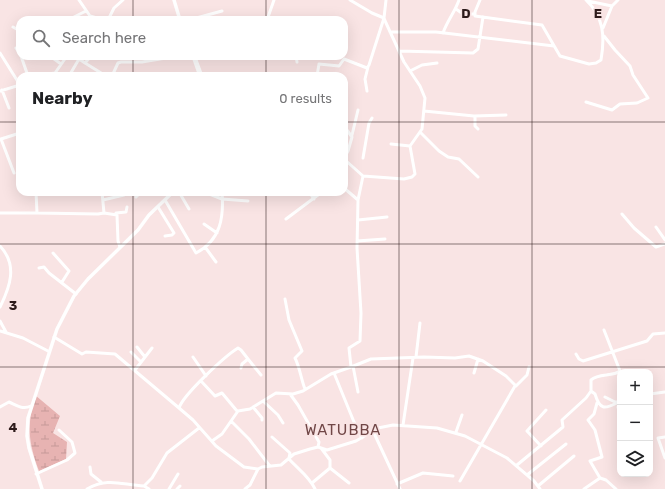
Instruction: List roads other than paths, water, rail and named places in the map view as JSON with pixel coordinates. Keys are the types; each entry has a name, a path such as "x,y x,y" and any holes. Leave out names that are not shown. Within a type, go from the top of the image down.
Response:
{"main road":[{"path":"174,0 179,16"},
{"path":"195,60 199,72"},
{"path":"42,489 36,474 27,436 28,418 48,351 54,337 76,294 88,279 169,196"}],"street":[{"path":"79,0 91,16"},
{"path":"110,16 114,8 123,0"},
{"path":"268,16 274,0"},
{"path":"348,162 362,176 399,179 412,177 415,171 410,146 420,133 424,111 423,93 399,51 384,18 350,0"},
{"path":"367,91 365,78 384,18 386,0"},
{"path":"385,6 389,0"},
{"path":"443,33 460,0"},
{"path":"474,14 480,0"},
{"path":"456,9 464,14 474,14 483,17 542,25 560,56 594,64 601,60 604,36 603,28 593,7 586,0"},
{"path":"586,0 612,6"},
{"path":"603,28 612,6 618,0"},
{"path":"76,16 86,11"},
{"path":"204,16 222,11"},
{"path":"399,51 473,53 478,49 478,36 483,17"},
{"path":"12,27 16,29"},
{"path":"390,32 443,33 554,46"},
{"path":"586,102 612,110 620,104 637,103 648,98 633,75 630,66 604,36"},
{"path":"0,53 16,79"},
{"path":"22,60 26,72"},
{"path":"56,60 61,64"},
{"path":"56,72 64,60"},
{"path":"71,72 78,60"},
{"path":"80,60 100,72"},
{"path":"114,72 120,62 142,62 154,60"},
{"path":"318,72 319,64 339,66 343,60"},
{"path":"347,60 368,67"},
{"path":"410,71 422,65 437,63"},
{"path":"9,108 1,91 16,86"},
{"path":"348,151 358,110"},
{"path":"424,111 475,116 506,115"},
{"path":"475,116 475,126 478,129"},
{"path":"363,158 369,122 372,118"},
{"path":"348,130 352,135"},
{"path":"420,133 439,151 448,157 459,159 478,177"},
{"path":"14,174 0,139 16,134"},
{"path":"391,144 410,146"},
{"path":"358,392 349,348 360,341 362,313 358,282 357,241 358,200 362,176"},
{"path":"348,191 358,200"},
{"path":"36,196 37,213"},
{"path":"102,196 104,213"},
{"path":"103,200 120,196"},
{"path":"181,196 189,209"},
{"path":"214,196 222,199 248,201"},
{"path":"286,219 317,196"},
{"path":"165,200 185,232 194,252 196,253 205,247 221,226 222,199"},
{"path":"158,206 174,233 172,235 165,236"},
{"path":"0,213 116,213 126,212 127,207"},
{"path":"116,213 118,218 117,236 120,247"},
{"path":"622,214 634,228 656,247 665,244"},
{"path":"358,220 387,218"},
{"path":"204,224 217,233"},
{"path":"656,227 665,240"},
{"path":"357,241 385,239"},
{"path":"0,246 6,254 12,276 8,291 0,307"},
{"path":"205,247 216,262"},
{"path":"53,253 69,271 62,282"},
{"path":"39,268 44,267 49,274 62,282 76,294"},
{"path":"285,299 289,320 302,351 295,358 300,367 301,378 305,389"},
{"path":"0,321 6,332"},
{"path":"403,425 420,323"},
{"path":"604,330 620,371 594,378 590,382 591,391 595,394 597,403 594,414 588,420 595,430 602,457 590,461 600,478 606,480 616,489"},
{"path":"0,331 23,338 48,351"},
{"path":"576,354 579,359 583,361 647,341 653,334 665,333"},
{"path":"54,337 82,354 86,352 115,354 193,420 212,441 244,467 258,469 269,465 281,465 296,453 319,447 327,450 356,441 383,426 403,425 430,426 456,432 483,444 517,465 539,487 574,456"},
{"path":"137,347 146,357"},
{"path":"135,370 152,348"},
{"path":"179,408 181,402 201,381 238,348 242,350 261,375"},
{"path":"131,352 141,362"},
{"path":"212,441 222,434 237,412 253,407 276,393 290,394 305,389 334,373 371,359 456,358 466,356 478,359 506,376 515,386"},
{"path":"193,357 206,376"},
{"path":"242,368 242,364 248,359"},
{"path":"474,373 478,359"},
{"path":"460,481 515,386 527,375 529,367"},
{"path":"334,373 362,438"},
{"path":"201,381 216,396 222,393 237,412"},
{"path":"517,465 563,427 562,420 586,398 591,391"},
{"path":"653,394 665,392"},
{"path":"290,394 319,442 319,447 330,460 330,468"},
{"path":"605,397 617,402"},
{"path":"263,401 278,415 283,423"},
{"path":"0,407 9,402 19,407 27,408 31,406"},
{"path":"597,403 603,407 617,403"},
{"path":"253,407 262,420"},
{"path":"541,446 527,430 546,410"},
{"path":"456,432 462,415"},
{"path":"231,421 249,439 269,465"},
{"path":"144,486 152,478 167,453 199,428"},
{"path":"36,474 67,460 75,453 72,442 59,430"},
{"path":"373,431 400,489"},
{"path":"272,437 290,453 289,459"},
{"path":"665,437 658,438 665,458"},
{"path":"527,475 566,444"},
{"path":"289,459 299,470 305,473 315,489"},
{"path":"90,467 91,474 101,482"},
{"path":"312,483 330,468"},
{"path":"330,468 349,483"},
{"path":"248,488 258,469"},
{"path":"397,484 423,473 453,476"},
{"path":"171,488 178,474"},
{"path":"584,489 600,478"},
{"path":"87,489 101,482 144,486 149,489"},
{"path":"177,489 180,486"}],"district":[{"name":"WATUBBA","path":"343,430"}]}
